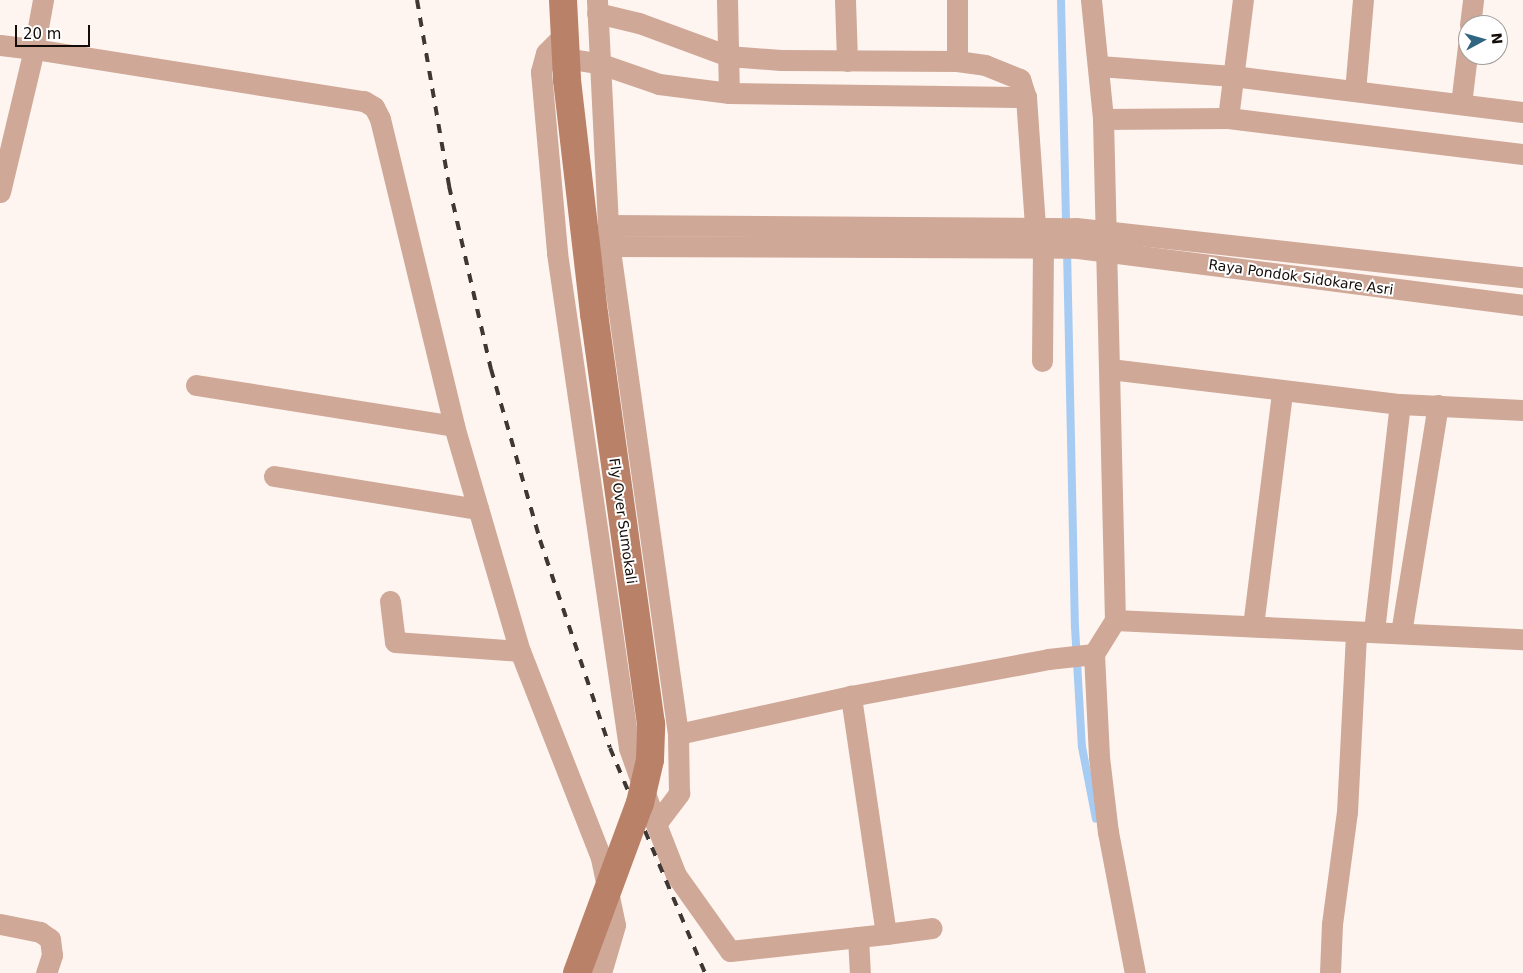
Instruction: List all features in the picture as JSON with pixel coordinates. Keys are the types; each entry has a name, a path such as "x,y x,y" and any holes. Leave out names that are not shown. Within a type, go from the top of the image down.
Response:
{"main road":[{"name":"Fly Over Sumokali","path":"563,0 565,58 593,306 651,724 650,760 640,803 577,973"}],"street":[{"path":"0,192 34,49 43,0"},
{"path":"727,0 729,93"},
{"path":"845,0 846,61"},
{"path":"957,0 958,61"},
{"path":"1091,0 1103,118 1115,620 1089,654 1107,823 1135,973"},
{"path":"1228,118 1243,0"},
{"path":"1356,91 1363,0"},
{"path":"1471,15 1473,0"},
{"path":"656,824 679,794 678,734 608,235 597,7 728,56 780,60 958,61 985,65 1020,79 1026,97 1043,249 1042,361"},
{"path":"0,45 370,104 380,119 454,426 520,652 601,858 615,925 601,973"},
{"path":"932,928 730,951 676,875 629,748 557,253 541,72 546,53 601,64 659,84 729,93 1026,97"},
{"path":"1462,104 1466,65"},
{"path":"1099,66 1233,76 1523,112"},
{"path":"1103,118 1228,118 1523,154"},
{"path":"608,235 1041,227 1077,238"},
{"path":"608,235 1043,249 1077,238"},
{"name":"Raya Pondok Sidokare Asri","path":"1077,238 1523,305"},
{"path":"1105,241 1523,277"},
{"path":"1110,369 1131,369 1282,392 1400,404 1523,410"},
{"path":"196,385 454,426"},
{"path":"1253,626 1282,392"},
{"path":"1330,973 1334,897 1347,812 1365,631 1386,526 1400,404"},
{"path":"1401,633 1438,405"},
{"path":"274,476 478,509"},
{"path":"1386,526 1417,532"},
{"path":"390,601 394,642 520,652"},
{"path":"1115,620 1523,639"},
{"path":"678,734 852,696 1053,658 1089,654"},
{"path":"852,696 886,934"},
{"path":"565,973 587,922 601,858"},
{"path":"0,924 40,932 50,939 52,955 46,973"},
{"path":"858,937 860,973"}],"waterway":[{"path":"1061,0 1066,225"},
{"path":"1067,249 1075,627 1082,747 1096,819"}],"railway":[{"path":"417,0 449,186 491,369 540,540 610,748 705,973"}]}
